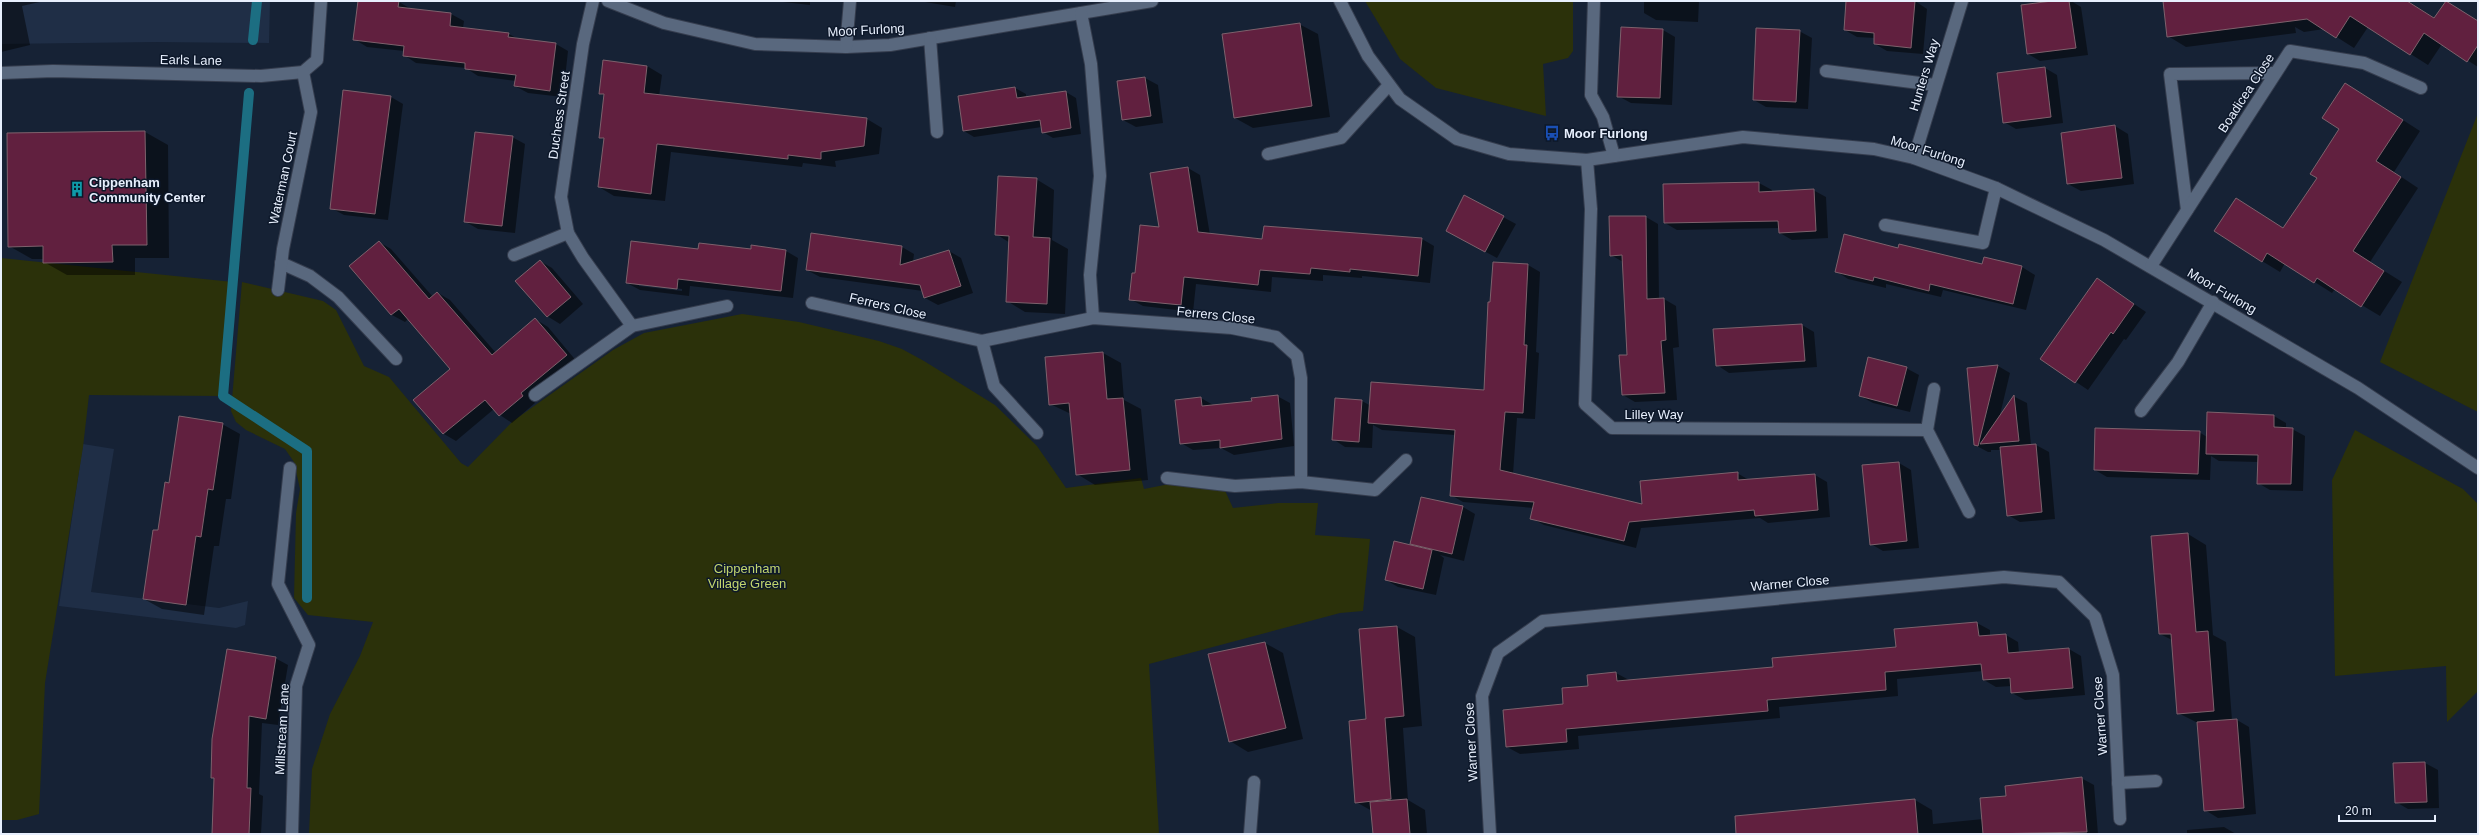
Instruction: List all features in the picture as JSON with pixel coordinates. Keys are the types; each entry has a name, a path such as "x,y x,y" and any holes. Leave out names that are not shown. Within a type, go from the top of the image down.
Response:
{"street":[{"path":"303,72 317,60 321,1"},
{"name":"Duchess Street","path":"593,1 583,44 561,197 568,233 583,258 632,326"},
{"name":"Moor Furlong","path":"608,1 664,23 755,44 846,47 890,45 1152,1"},
{"path":"846,47 850,1"},
{"name":"Moor Furlong","path":"1340,1 1368,56 1400,98 1457,139 1509,154 1587,160 1743,137 1874,149 1914,158 1996,188 2104,240 2213,302 2358,388 2478,468"},
{"path":"1594,1 1591,95 1603,117 1614,156"},
{"name":"Hunters Way","path":"1914,158 1935,84 1962,1"},
{"path":"1082,12 1091,64 1100,176 1090,275 1093,318"},
{"path":"930,38 937,132"},
{"name":"Boadicea Close","path":"2151,266 2290,50 2364,63 2421,88"},
{"name":"Earls Lane","path":"1,73 54,71 261,76 303,72"},
{"path":"1826,71 1935,84"},
{"name":"Waterman Court","path":"278,290 281,263 312,112 303,72"},
{"path":"2187,210 2170,74 2275,73"},
{"path":"1268,154 1341,138 1389,84"},
{"name":"Lilley Way","path":"1587,160 1591,209 1585,404 1612,428 1927,430"},
{"path":"1885,225 1983,243 1996,188"},
{"path":"514,255 568,233"},
{"path":"281,263 310,276 338,297 396,359"},
{"path":"2141,411 2178,362 2213,302"},
{"name":"Ferrers Close","path":"812,303 982,341 1093,318 1232,328 1276,337 1297,356 1301,378 1301,482"},
{"path":"535,395 632,326 727,306"},
{"path":"982,341 994,386 1037,433"},
{"path":"1934,388 1927,430 1969,512"},
{"path":"1167,478 1235,486 1301,482 1375,490 1406,460"},
{"name":"Millstream Lane","path":"290,468 278,584 309,644 296,686 292,834"},
{"name":"Warner Close","path":"1490,834 1482,696 1498,653 1542,621 2004,577 2059,582 2095,617 2113,675 2120,819"},
{"path":"2118,783 2156,781"},
{"path":"1250,834 1254,782"}],"shaded area":[{"path":"1,1 270,1 269,43 155,42 1,44"},
{"path":"83,444 114,449 91,592 219,608 248,601 245,625 236,628 59,606"}],"green space":[{"path":"1365,1 1573,1 1573,51 1568,58 1543,64 1546,116 1436,88 1400,59"},
{"path":"2478,113 2478,412 2380,362"},
{"path":"1,258 233,282 223,396 89,395 83,447 45,683 39,814 17,820 1,820"},
{"name":"Cippenham Village Green","path":"242,282 323,301 336,310 364,366 389,377 461,463 468,467 513,421 613,350 644,333 742,314 799,322 879,341 902,349 924,361 995,405 1037,446 1066,488 1141,478 1144,489 1200,478 1222,484 1233,508 1278,503 1318,503 1315,535 1370,539 1363,611 1340,613 1149,664 1159,834 309,834 312,769 330,714 360,656 373,622 308,615 294,598 296,513 300,489 294,462 285,449 246,430 236,422 231,411"},
{"path":"2355,430 2463,489 2478,504 2478,691 2447,722 2446,666 2335,676 2332,480"}],"building":[{"path":"358,1 399,1 398,7 451,13 450,26 509,33 508,37 556,43 550,91 514,86 516,75 465,69 465,63 403,56 404,46 353,40"},
{"path":"1846,1 1915,1 1911,48 1874,44 1874,33 1844,30"},
{"path":"2052,1 2069,1 2076,48 2027,54 2021,5"},
{"path":"2163,1 2407,1 2434,18 2446,1 2478,21 2478,45 2467,62 2424,33 2410,55 2350,16 2336,38 2307,19 2167,37"},
{"path":"1300,23 1312,106 1234,118 1222,34"},
{"path":"1621,27 1663,29 1660,98 1617,97"},
{"path":"1756,28 1800,30 1796,102 1753,100"},
{"path":"603,60 647,66 644,93 867,118 864,146 821,152 821,159 788,155 788,159 657,144 651,194 598,187 604,138 599,138 604,94 599,94"},
{"path":"2045,67 2051,117 2003,123 1997,73"},
{"path":"1145,77 1151,116 1122,120 1117,81"},
{"path":"2345,83 2403,120 2376,161 2401,177 2353,251 2384,271 2361,307 2317,278 2314,283 2267,253 2262,262 2214,231 2236,198 2283,228 2317,178 2310,174 2339,129 2322,118"},
{"path":"1015,87 1017,98 1066,91 1071,128 1042,133 1040,120 963,131 958,96"},
{"path":"343,90 391,96 375,214 330,209"},
{"path":"2115,125 2122,178 2067,184 2061,133"},
{"name":"Cippenham Community Center","path":"145,131 147,245 112,245 113,262 43,263 43,246 8,247 7,133"},
{"path":"475,132 513,136 502,226 464,222"},
{"path":"1188,167 1198,232 1262,239 1264,226 1422,238 1418,276 1350,269 1350,272 1311,268 1310,274 1260,270 1258,285 1184,277 1181,305 1129,300 1132,273 1135,273 1140,225 1159,227 1150,173"},
{"path":"998,176 1037,178 1033,237 1050,238 1047,304 1006,302 1009,236 995,235"},
{"path":"1759,182 1759,192 1814,189 1816,231 1779,233 1778,221 1664,223 1663,184"},
{"path":"1464,195 1504,216 1485,252 1446,231"},
{"path":"1609,216 1646,216 1647,299 1664,298 1666,340 1661,341 1665,393 1622,395 1619,355 1627,355 1622,255 1610,256"},
{"path":"811,233 902,246 900,265 949,250 961,286 924,298 920,285 806,270"},
{"path":"1844,234 1898,248 1899,244 1982,264 1984,257 2022,266 2013,304 1930,284 1929,291 1874,277 1873,281 1835,272"},
{"path":"379,241 429,299 437,292 492,355 535,318 567,355 521,393 523,396 499,416 485,400 443,434 413,400 450,369 399,309 391,315 349,266"},
{"path":"631,241 698,249 699,243 751,249 751,245 786,250 781,291 678,279 677,289 626,283"},
{"path":"540,260 571,297 547,317 515,281"},
{"path":"1493,262 1528,264 1524,345 1527,345 1523,413 1505,412 1500,470 1642,504 1640,481 1738,472 1738,480 1815,474 1818,510 1755,516 1754,510 1629,522 1624,541 1530,519 1534,502 1450,496 1455,430 1368,423 1371,382 1484,390 1488,302 1490,302"},
{"path":"2097,278 2134,304 2113,334 2111,332 2075,383 2040,359"},
{"path":"1802,324 1805,361 1716,366 1713,329"},
{"path":"1103,352 1107,399 1123,398 1130,470 1076,475 1069,403 1049,405 1045,357"},
{"path":"1868,357 1907,367 1897,406 1859,396"},
{"path":"1998,365 1978,446 1974,445 1967,368"},
{"path":"1278,395 1282,439 1220,448 1220,440 1180,444 1175,400 1201,397 1202,406 1252,401 1251,398"},
{"path":"2014,395 2019,441 1980,444"},
{"path":"1335,398 1362,400 1359,442 1332,440"},
{"path":"2207,412 2274,415 2274,427 2293,428 2291,484 2257,484 2258,455 2206,454"},
{"path":"179,416 223,423 213,490 208,489 201,537 196,536 186,605 143,599 153,530 158,530 165,482 169,483"},
{"path":"2095,428 2200,431 2198,474 2094,470"},
{"path":"2036,444 2042,512 2007,516 2000,447"},
{"path":"1899,462 1907,541 1870,545 1862,465"},
{"path":"1421,497 1463,506 1452,554 1410,544"},
{"path":"2188,533 2196,632 2208,631 2214,711 2177,714 2171,634 2159,634 2151,536"},
{"path":"1394,541 1432,550 1423,589 1385,580"},
{"path":"1977,622 1979,636 2006,634 2008,653 2069,648 2073,688 2011,693 2010,678 1983,680 1981,664 1885,672 1886,690 1767,700 1768,711 1566,729 1567,742 1506,747 1503,710 1563,704 1562,688 1588,686 1587,675 1616,672 1617,681 1773,667 1772,658 1896,647 1894,629"},
{"path":"1397,626 1404,716 1385,718 1391,799 1355,803 1349,721 1366,719 1359,629"},
{"path":"1265,642 1286,728 1229,742 1208,654"},
{"path":"227,649 276,657 266,719 249,716 247,788 251,788 249,834 212,834 214,778 211,778 212,739"},
{"path":"2237,719 2244,808 2204,811 2197,722"},
{"path":"2425,762 2427,802 2395,803 2393,763"},
{"path":"2082,777 2087,832 1983,834 1980,798 2006,796 2005,786"},
{"path":"1407,799 1410,834 1373,834 1370,802"},
{"path":"1915,799 1918,834 1736,834 1735,816"}],"waterway":[{"path":"253,40 257,1"},
{"path":"249,93 223,396 307,451 307,598"}],"place":[{"name":"Moor Furlong","path":"1552,133"},
{"name":"Cippenham Community Center","path":"77,189"}]}
